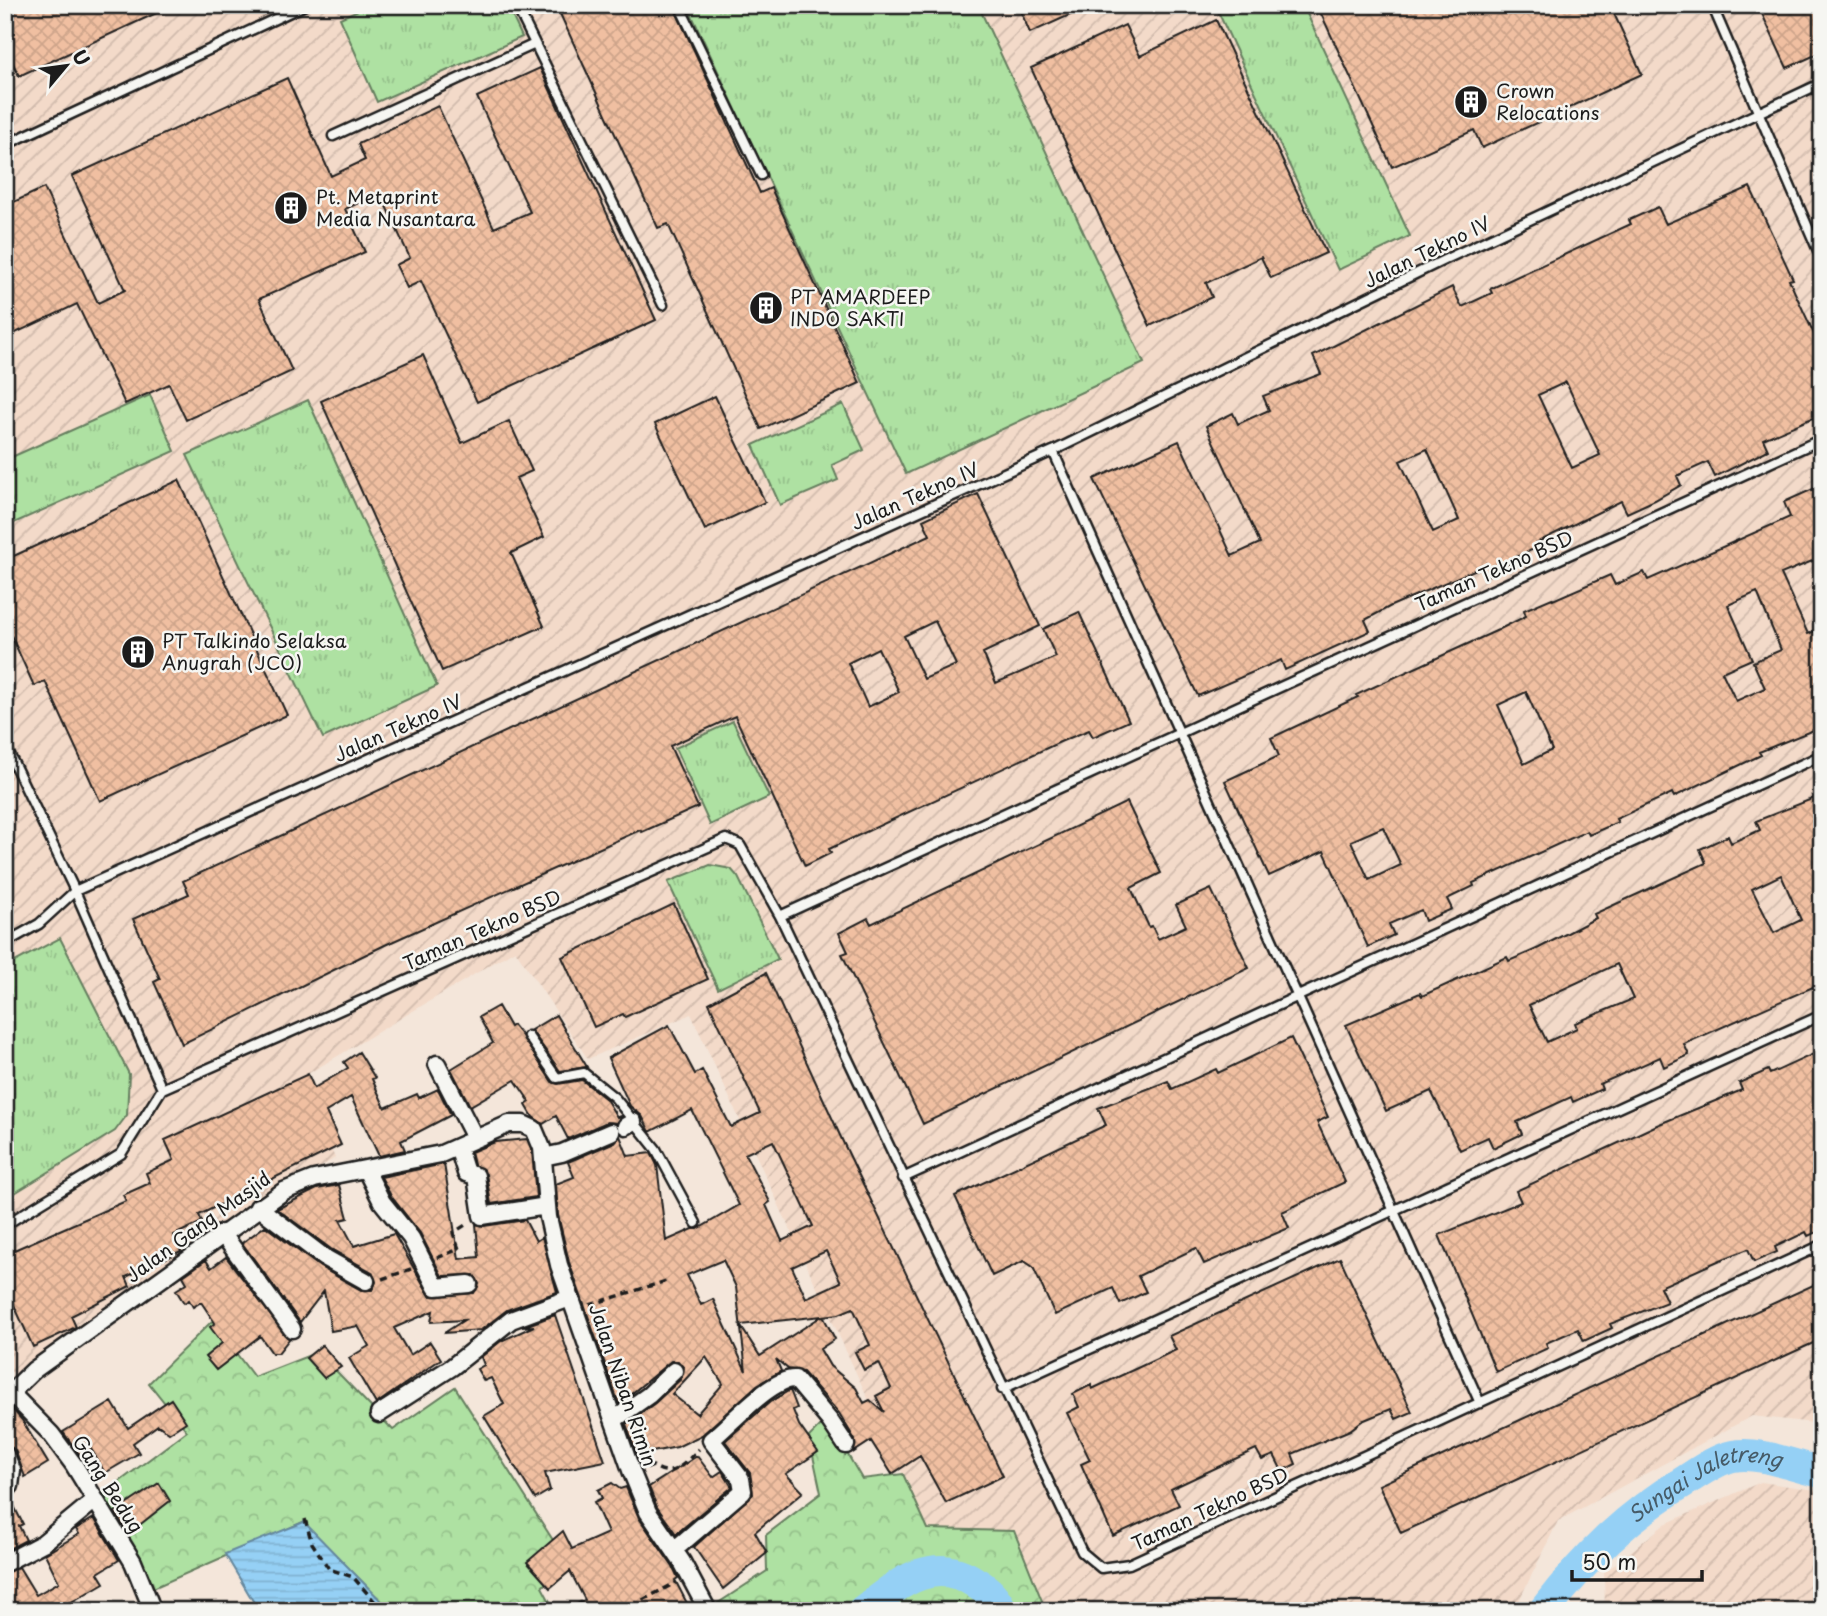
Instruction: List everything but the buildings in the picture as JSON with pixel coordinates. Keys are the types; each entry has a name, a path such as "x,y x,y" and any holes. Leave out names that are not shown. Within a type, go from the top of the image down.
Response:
{"street":[{"path":"437,1063 475,1138"},
{"name":"Jalan Gang Masjid","path":"7,1393 34,1370 85,1336 258,1207 299,1184 419,1160 458,1147 509,1124 527,1125 539,1137 543,1157"},
{"path":"543,1157 562,1153 611,1132"},
{"path":"458,1147 466,1173 476,1176 482,1216 547,1206"},
{"name":"Jalan Niban Rimin","path":"543,1157 547,1206 559,1265 632,1473 648,1512 690,1575 708,1611"},
{"path":"366,1170 382,1202 411,1238 436,1287 469,1284"},
{"path":"258,1207 326,1258 366,1281"},
{"path":"222,1233 292,1329"},
{"path":"379,1414 452,1367 512,1320 573,1304"},
{"path":"615,1419 649,1395 674,1371"},
{"path":"674,1550 744,1489 733,1467 711,1440 759,1398 790,1378 797,1381 818,1406 846,1445"},
{"name":"Gang Bedug","path":"7,1393 51,1434 133,1562 153,1611"},
{"path":"5,1454 12,1470 10,1486"},
{"path":"5,1563 43,1544 95,1500"}],"lane":[{"path":"5,145 305,5"},
{"path":"516,5 663,305"},
{"path":"680,5 761,175"},
{"path":"1712,5 1822,260"},
{"path":"333,136 535,44"},
{"path":"1760,111 1822,83"},
{"name":"Jalan Tekno IV","path":"5,943 39,924 75,891 1053,451 1444,260 1760,111"},
{"name":"Taman Tekno BSD","path":"780,915 1822,439"},
{"path":"1053,451 1480,1403"},
{"path":"5,745 75,891 162,1089 121,1154 5,1225"},
{"path":"903,1178 1822,755"},
{"name":"Taman Tekno BSD","path":"162,1089 726,839 740,845 780,915 1002,1389 1082,1552 1101,1568 1129,1564 1822,1245"},
{"path":"1002,1389 1822,1015"},
{"path":"528,1036 556,1078 580,1072 587,1074 615,1098 630,1124 665,1162 696,1223"}],"path":[{"path":"366,1281 380,1280 459,1250 453,1233 482,1216"},
{"path":"573,1304 666,1281"},
{"path":"632,1473 652,1466 664,1473 676,1469 711,1440"},
{"path":"305,1519 312,1543 329,1569 353,1577 383,1611"},
{"path":"639,1611 641,1601 690,1575"}],"shaded area":[{"path":"5,5 1822,5 1822,1424 1752,1416 1558,1521 1514,1611 1046,1611 1014,1531 928,1529 691,1014 588,1059 515,950 301,1078 335,1158 186,1254 19,1382 5,1363"},
{"path":"1761,1482 1822,1491 1822,1611 1605,1611 1604,1573 1665,1524"}],"green space":[{"path":"369,5 507,5 522,37 377,102 340,18"},
{"path":"687,5 978,5 1144,363 906,474"},
{"path":"1215,5 1303,5 1410,236 1338,270"},
{"path":"150,395 175,451 5,527 5,460"},
{"path":"308,400 437,686 323,738 187,455"},
{"path":"843,404 864,450 832,465 838,480 780,505 753,445"},
{"path":"733,721 769,797 710,825 675,748"},
{"path":"710,865 731,869 738,877 778,959 718,989 668,882"},
{"path":"60,938 129,1074 127,1115 115,1131 5,1199 5,967"},
{"path":"212,1321 254,1377 318,1352 393,1430 455,1387 567,1562 542,1587 555,1611 391,1611 303,1522 151,1589 103,1494 187,1431 149,1383"},
{"path":"827,1419 862,1479 903,1474 928,1529 1014,1531 1046,1611 706,1611 767,1571 766,1535 821,1493 809,1437"}],"water":[{"path":"304,1522 391,1611 259,1611 225,1554"}],"waterway":[{"name":"Sungai Jaletreng","path":"1544,1611 1608,1538 1664,1494 1714,1463 1744,1455 1778,1460 1822,1472"},
{"name":"Sungai Jaletreng","path":"863,1611 889,1591 916,1576 945,1571 981,1586 994,1598 1002,1611"}],"place":[{"name":"Crown Relocations","path":"1471,102"},
{"name":"Pt. Metaprint Media Nusantara","path":"291,208"},
{"name":"PT AMARDEEP INDO SAKTI","path":"766,308"},
{"name":"PT Talkindo Selaksa Anugrah (JCO)","path":"138,652"}]}
